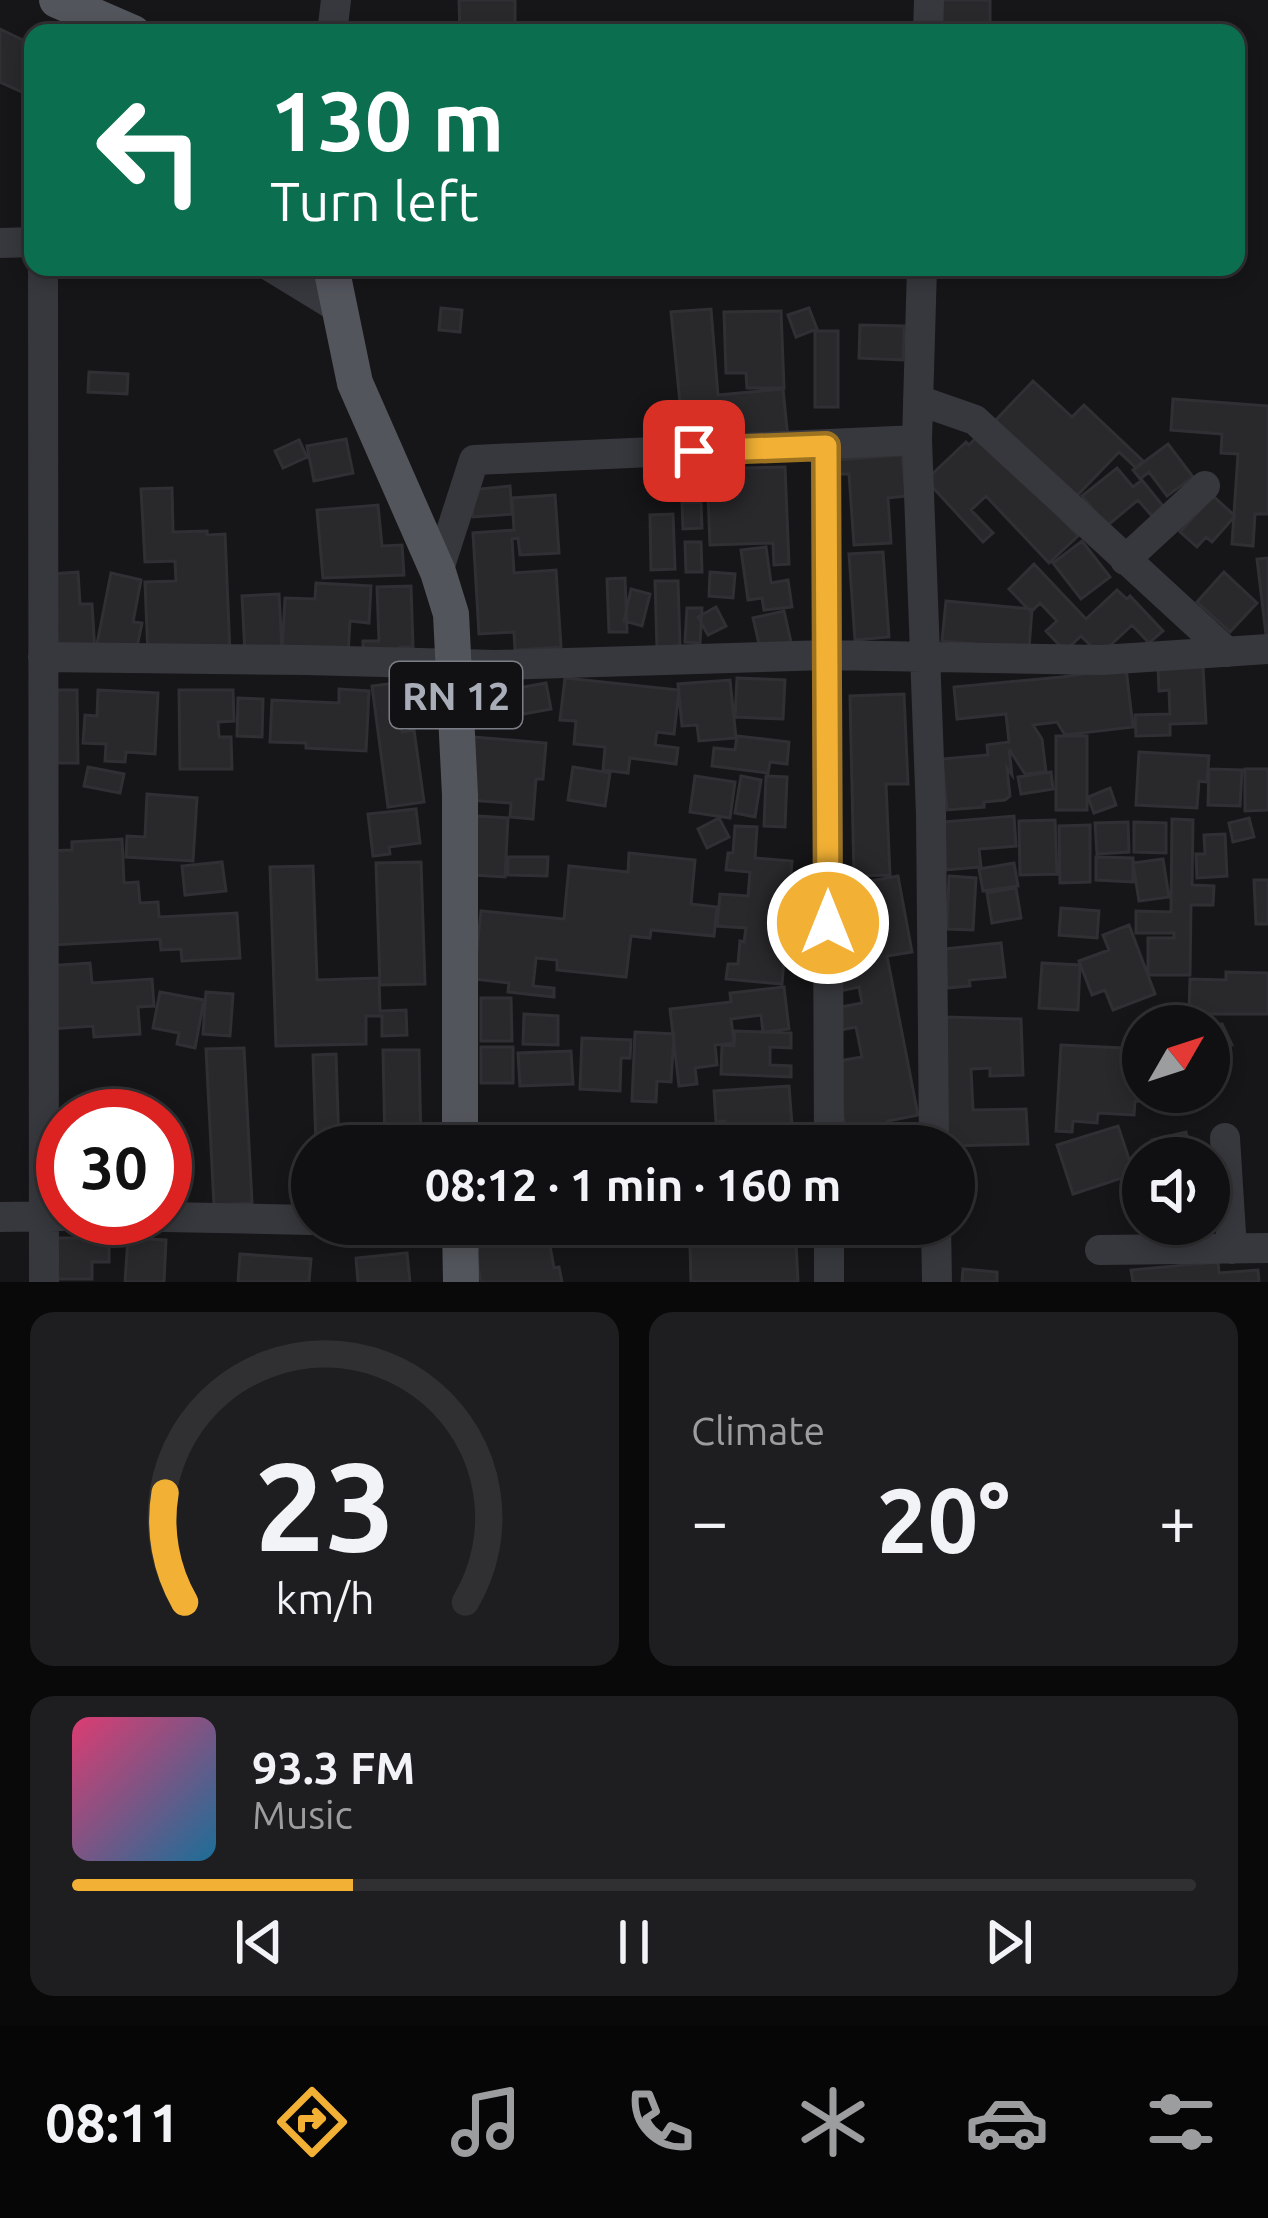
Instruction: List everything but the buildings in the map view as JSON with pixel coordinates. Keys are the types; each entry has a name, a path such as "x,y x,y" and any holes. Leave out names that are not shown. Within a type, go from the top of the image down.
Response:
{"main road":[{"path":"57,0 112,24"},
{"name":"RN 12","path":"333,276 355,383 438,572 451,614 460,795 460,1125"},
{"path":"460,1245 460,1282"}],"street":[{"path":"43,276 43,657 52,1089"},
{"path":"286,276 338,308"},
{"path":"922,276 917,440 932,814 934,1125"},
{"path":"918,400 976,420 1227,652"},
{"path":"438,572 475,460 917,440"},
{"path":"826,446 829,1125"},
{"path":"1125,560 1205,486"},
{"path":"43,657 455,665 827,655 1102,660 1268,649"},
{"path":"0,1217 36,1216"},
{"path":"1230,1217 1232,1249"},
{"path":"192,1218 291,1220"},
{"path":"44,1282 50,1245"},
{"path":"829,1245 830,1282"},
{"path":"936,1245 937,1282"},
{"path":"1100,1250 1123,1245"},
{"path":"1208,1245 1268,1248"}],"route":[{"path":"694,451 826,446 828,923"}]}
